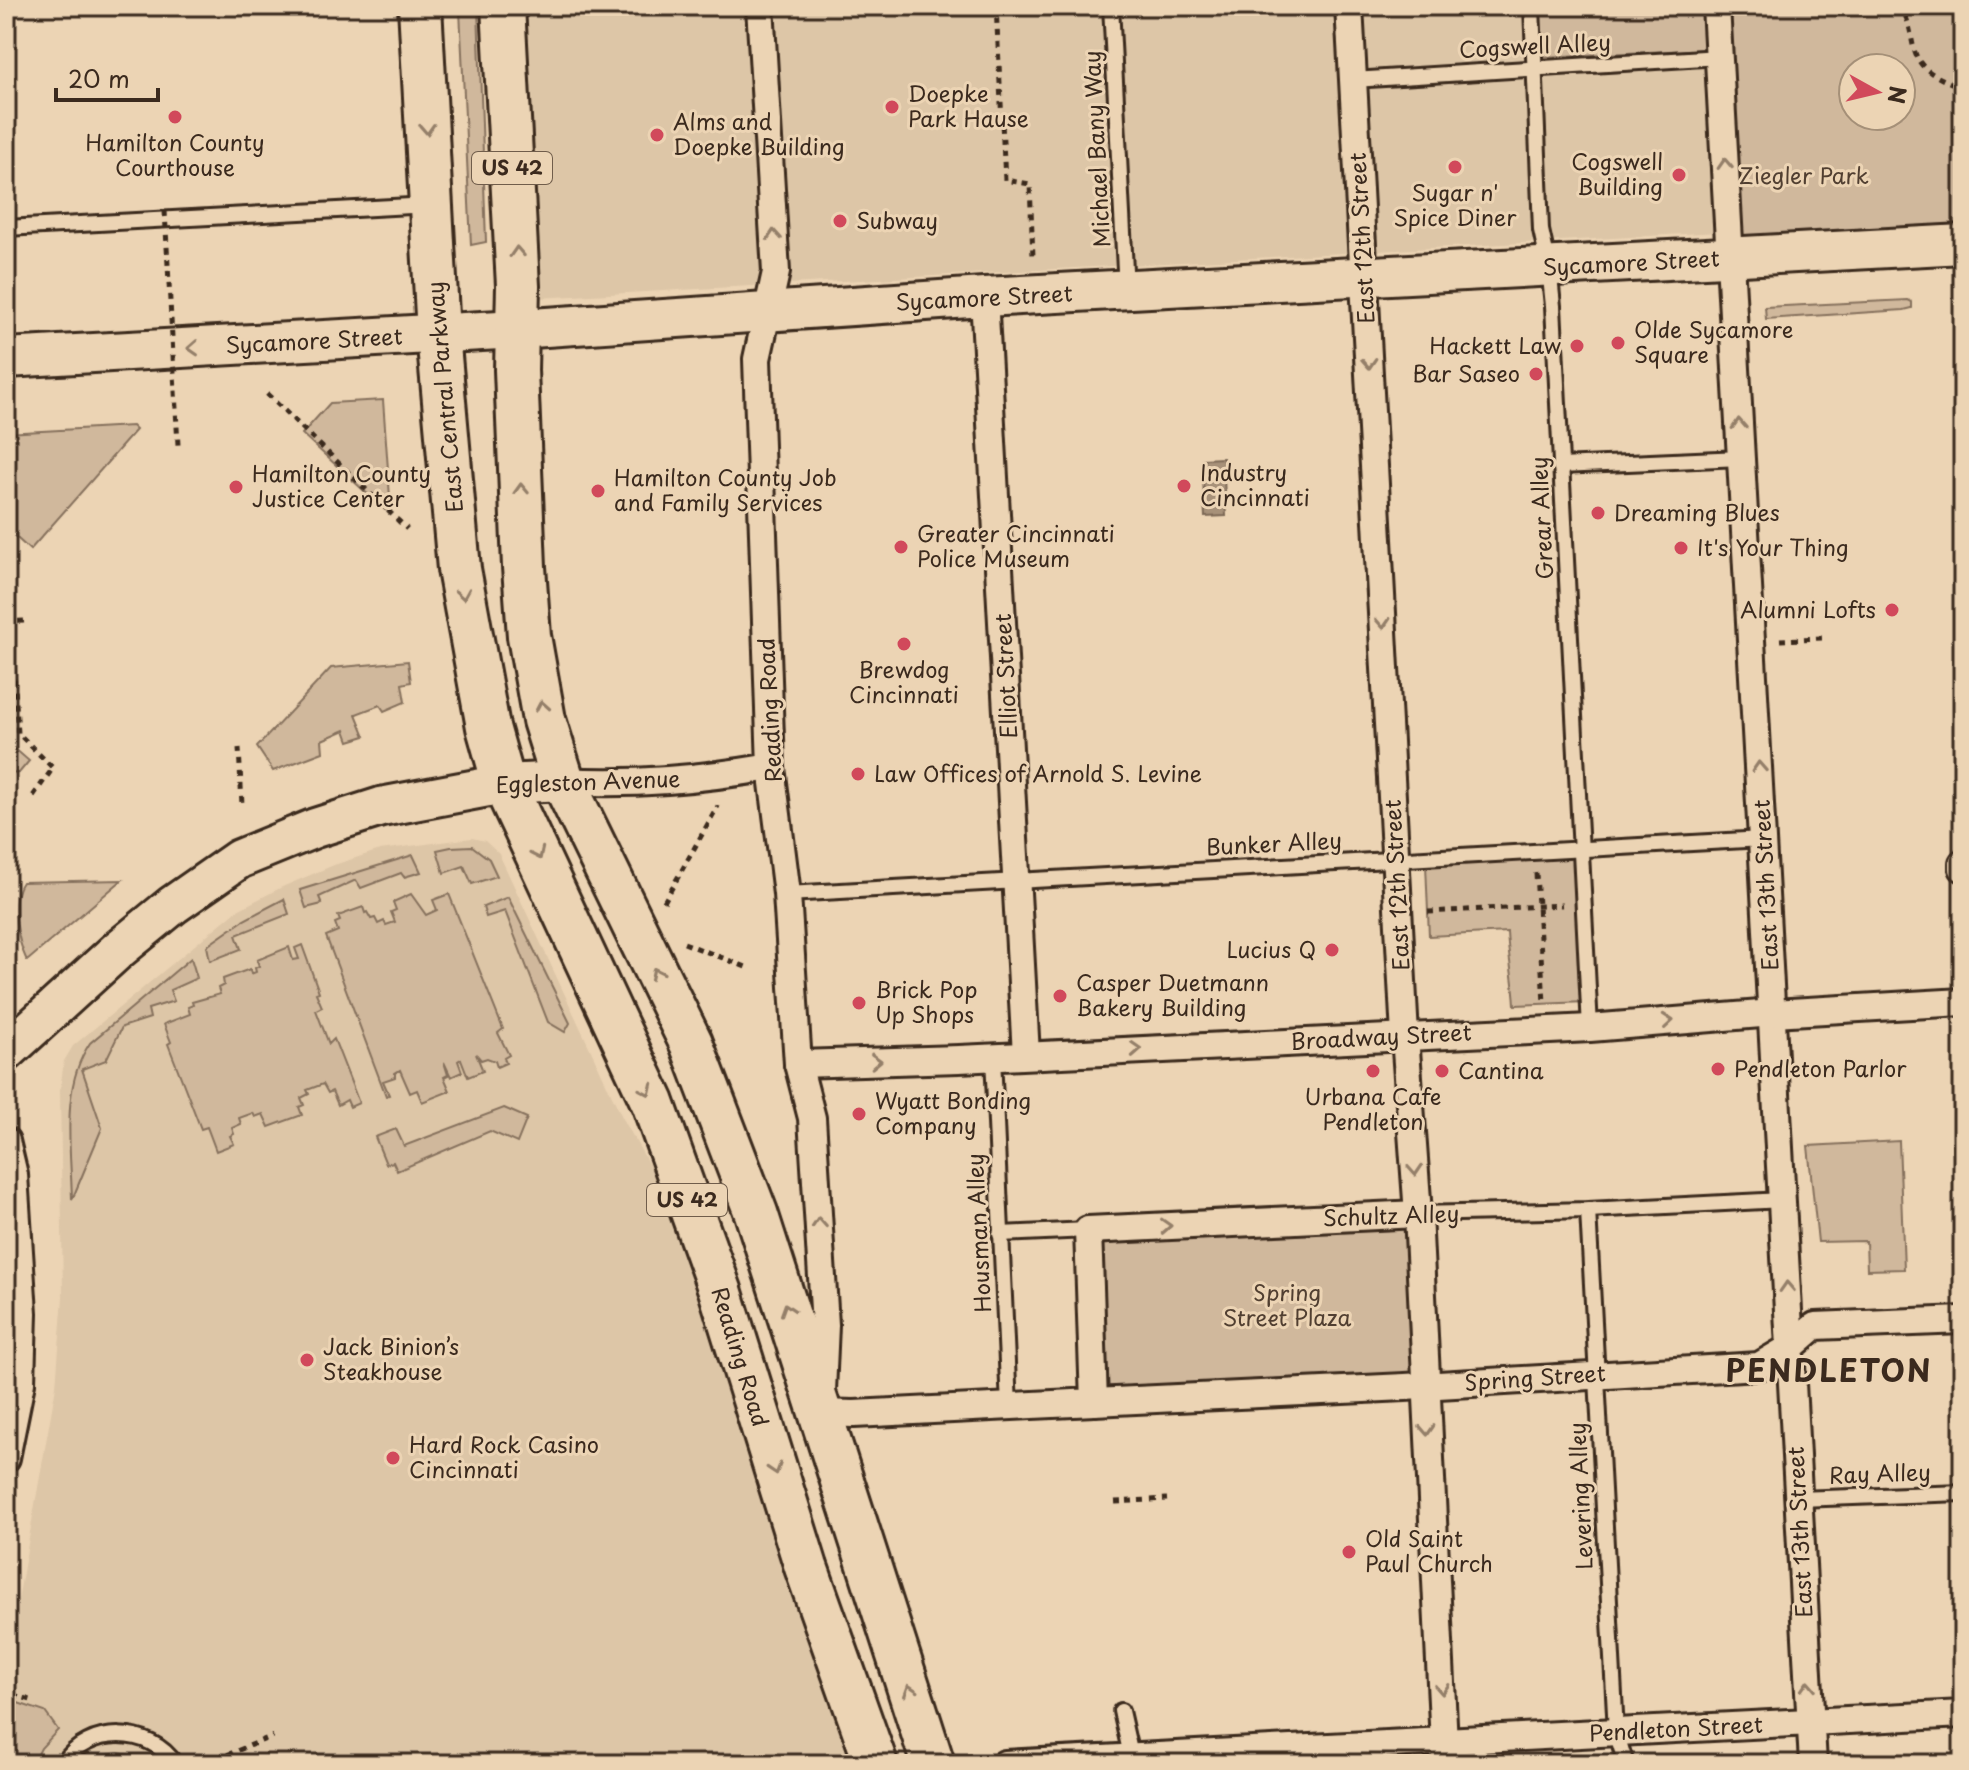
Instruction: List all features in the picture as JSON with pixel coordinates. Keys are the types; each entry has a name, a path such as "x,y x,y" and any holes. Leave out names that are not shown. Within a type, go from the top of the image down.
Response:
{"main road":[{"name":"East Central Parkway","path":"420,6 438,334 459,569 488,727 504,784"},
{"name":"US 42","path":"503,6 518,286 516,370 529,636 544,720 563,781"},
{"name":"Sycamore Street","path":"6,358 438,334 984,297 1963,244"},
{"name":"Eggleston Avenue","path":"6,1052 129,941 173,905 239,859 315,828 381,807 504,784 563,781"},
{"name":"Reading Road","path":"563,781 691,1043 756,1213 933,1764"},
{"name":"Reading Road","path":"504,784 653,1103 720,1290 806,1567 876,1764"}],"street":[{"name":"Reading Road","path":"760,6 776,272 757,359 771,767 787,894 798,1064 812,1118 825,1325 821,1413"},
{"name":"East 12th Street","path":"1349,6 1405,1036 1418,1214 1445,1752"},
{"name":"East 13th Street","path":"1716,6 1813,1764"},
{"name":"Elliot Street","path":"984,297 989,340 1026,1055"},
{"name":"Eggleston Avenue","path":"563,781 624,784 771,767"},
{"name":"Broadway Street","path":"798,1064 1590,1028 1963,1002"},
{"path":"6,1141 17,1199 23,1313 21,1383 6,1458"},
{"name":"Schultz Alley","path":"1088,1230 1418,1214"},
{"path":"1088,1230 1094,1402"},
{"name":"Spring Street","path":"821,1413 1425,1386 1759,1366 1791,1347 1815,1326 1963,1320"},
{"name":"Pendleton Street","path":"1005,1764 1445,1752 1616,1732 1963,1714"}],"lane":[{"name":"Michael Bany Way","path":"1111,6 1126,289"},
{"name":"Grear Alley","path":"1532,6 1541,230 1549,267 1583,849 1590,1028"},
{"name":"Cogswell Alley","path":"1353,80 1720,57"},
{"path":"6,228 431,205"},
{"path":"1560,466 1741,458"},
{"name":"Bunker Alley","path":"787,894 1017,880 1233,872 1397,859 1763,839"},
{"name":"Housman Alley","path":"993,1057 1009,1406"},
{"name":"Schultz Alley","path":"1418,1214 1588,1210 1783,1200"},
{"name":"Levering Alley","path":"1588,1210 1616,1732 1626,1764"},
{"name":"Schultz Alley","path":"1000,1234 1088,1230"},
{"name":"Ray Alley","path":"1798,1499 1963,1493"},
{"path":"1121,1711 1132,1761"},
{"path":"63,1764 85,1743 107,1735 131,1735 153,1743 175,1764"}],"path":[{"path":"996,6 1005,180 1030,184 1033,257"},
{"path":"1899,6 1912,32 1919,60 1945,81 1963,87"},
{"path":"165,211 178,445"},
{"path":"267,394 407,529"},
{"path":"6,559 18,733 53,768 31,799"},
{"path":"6,622 25,621"},
{"path":"1779,640 1822,638"},
{"path":"239,748 242,805"},
{"path":"662,905 720,801"},
{"path":"1534,852 1545,1029"},
{"path":"1399,913 1585,904"},
{"path":"683,943 746,967"},
{"path":"1115,1502 1167,1499"},
{"path":"13,1695 31,1700"},
{"path":"205,1764 273,1736"}],"shaded area":[{"path":"527,6 1540,6 1543,57 1709,49 1719,232 538,298"},
{"path":"1223,458 1226,516 1205,517 1202,459"},
{"name":"Hard Rock Casino Cincinnati","path":"472,838 485,841 499,854 622,1117 720,1290 876,1764 6,1764 6,1668 56,1386 63,1297 60,1089 64,1061 73,1046 236,911 282,887 380,850"}],"green space":[{"name":"Ziegler Park","path":"1540,6 1963,6 1963,244 1730,258 1709,49 1543,57"},
{"path":"478,8 486,242 471,245 460,10"},
{"path":"1912,302 1912,308 1904,310 1766,319 1765,307"},
{"path":"383,400 391,511 385,510 302,434 330,403"},
{"path":"132,426 136,430 30,550 6,528 6,433"},
{"path":"408,661 411,682 402,684 405,702 384,711 380,705 356,714 365,736 349,741 345,730 322,740 323,752 273,771 257,747 331,668"},
{"path":"6,741 29,761 19,773 6,774"},
{"path":"472,846 489,859 497,876 472,884 464,866 444,873 437,850"},
{"path":"413,855 421,872 404,877 401,873 361,888 356,880 319,897 322,904 306,908 300,890"},
{"path":"1579,856 1585,1002 1515,1005 1507,932 1429,936 1426,864"},
{"path":"122,880 27,961 15,910 22,882"},
{"path":"411,894 426,915 437,910 433,900 449,894 503,1029 498,1033 509,1055 504,1058 506,1063 497,1067 495,1061 487,1058 481,1060 476,1054 483,1071 468,1077 461,1059 458,1061 462,1072 451,1077 444,1062 448,1075 444,1077 450,1091 422,1102 417,1090 410,1093 400,1070 395,1077 383,1081 389,1095 386,1096 326,936 338,931 335,923 340,921 338,916 363,907 365,913 371,919 375,918 378,924 395,922 391,912 396,910 393,902"},
{"path":"508,897 570,1023 565,1032 548,1022 505,911 486,917 483,907"},
{"path":"284,899 289,914 236,935 241,949 210,961 207,946 244,920"},
{"path":"302,945 319,992 316,993 322,1007 316,1010 329,1044 334,1039 359,1103 350,1107 347,1100 338,1105 332,1091 328,1093 323,1084 307,1090 309,1094 301,1098 304,1105 299,1107 302,1115 269,1127 263,1114 255,1117 253,1113 239,1118 241,1124 232,1128 234,1134 230,1136 234,1144 216,1151 207,1127 201,1129 168,1044 171,1042 164,1024 190,1014 188,1007 193,1005 192,1002 220,994 218,988 224,985 223,979 250,969 251,974 256,972 255,968 259,966 257,960 289,947 293,960 299,959 295,948"},
{"path":"191,958 197,978 170,990 174,1001 148,1009 150,1018 122,1027 106,1060 82,1069 102,1128 72,1200 69,1119 74,1079 81,1060 90,1043"},
{"path":"504,1108 527,1118 517,1143 490,1131 397,1171 393,1162 386,1164 375,1137 396,1129 404,1146"},
{"path":"1899,1141 1904,1269 1867,1270 1866,1241 1818,1242 1808,1146"},
{"name":"Spring Street Plaza","path":"1415,1213 1425,1386 1094,1402 1088,1230"},
{"path":"12,1701 45,1712 58,1730 41,1748 33,1764 6,1764 6,1732"},
{"path":"118,1753 141,1757 150,1764 91,1764"}],"place":[{"name":"Doepke Park Hause","path":"892,107"},
{"name":"Hamilton County Courthouse","path":"175,117"},
{"name":"Alms and Doepke Building","path":"657,135"},
{"name":"Sugar n' Spice Diner","path":"1455,167"},
{"name":"Cogswell Building","path":"1679,175"},
{"name":"Subway","path":"840,221"},
{"name":"Olde Sycamore Square","path":"1618,343"},
{"name":"Hackett Law","path":"1577,346"},
{"name":"Bar Saseo","path":"1536,374"},
{"name":"Industry Cincinnati","path":"1184,486"},
{"name":"Hamilton County Justice Center","path":"236,487"},
{"name":"Hamilton County Job and Family Services","path":"598,491"},
{"name":"Dreaming Blues","path":"1598,513"},
{"name":"Greater Cincinnati Police Museum","path":"901,547"},
{"name":"It's Your Thing","path":"1681,548"},
{"name":"Alumni Lofts","path":"1892,610"},
{"name":"Brewdog Cincinnati","path":"904,644"},
{"name":"Law Offices of Arnold S. Levine","path":"858,774"},
{"name":"Lucius Q","path":"1332,950"},
{"name":"Casper Duetmann Bakery Building","path":"1060,996"},
{"name":"Brick Pop Up Shops","path":"859,1003"},
{"name":"Pendleton Parlor","path":"1718,1069"},
{"name":"Urbana Cafe Pendleton","path":"1373,1071"},
{"name":"Cantina","path":"1442,1071"},
{"name":"Wyatt Bonding Company","path":"859,1114"},
{"name":"Jack Binion’s Steakhouse","path":"307,1360"},
{"name":"Hard Rock Casino Cincinnati","path":"393,1458"},
{"name":"Old Saint Paul Church","path":"1349,1552"}],"district":[{"name":"PENDLETON","path":"1829,1372"}]}
